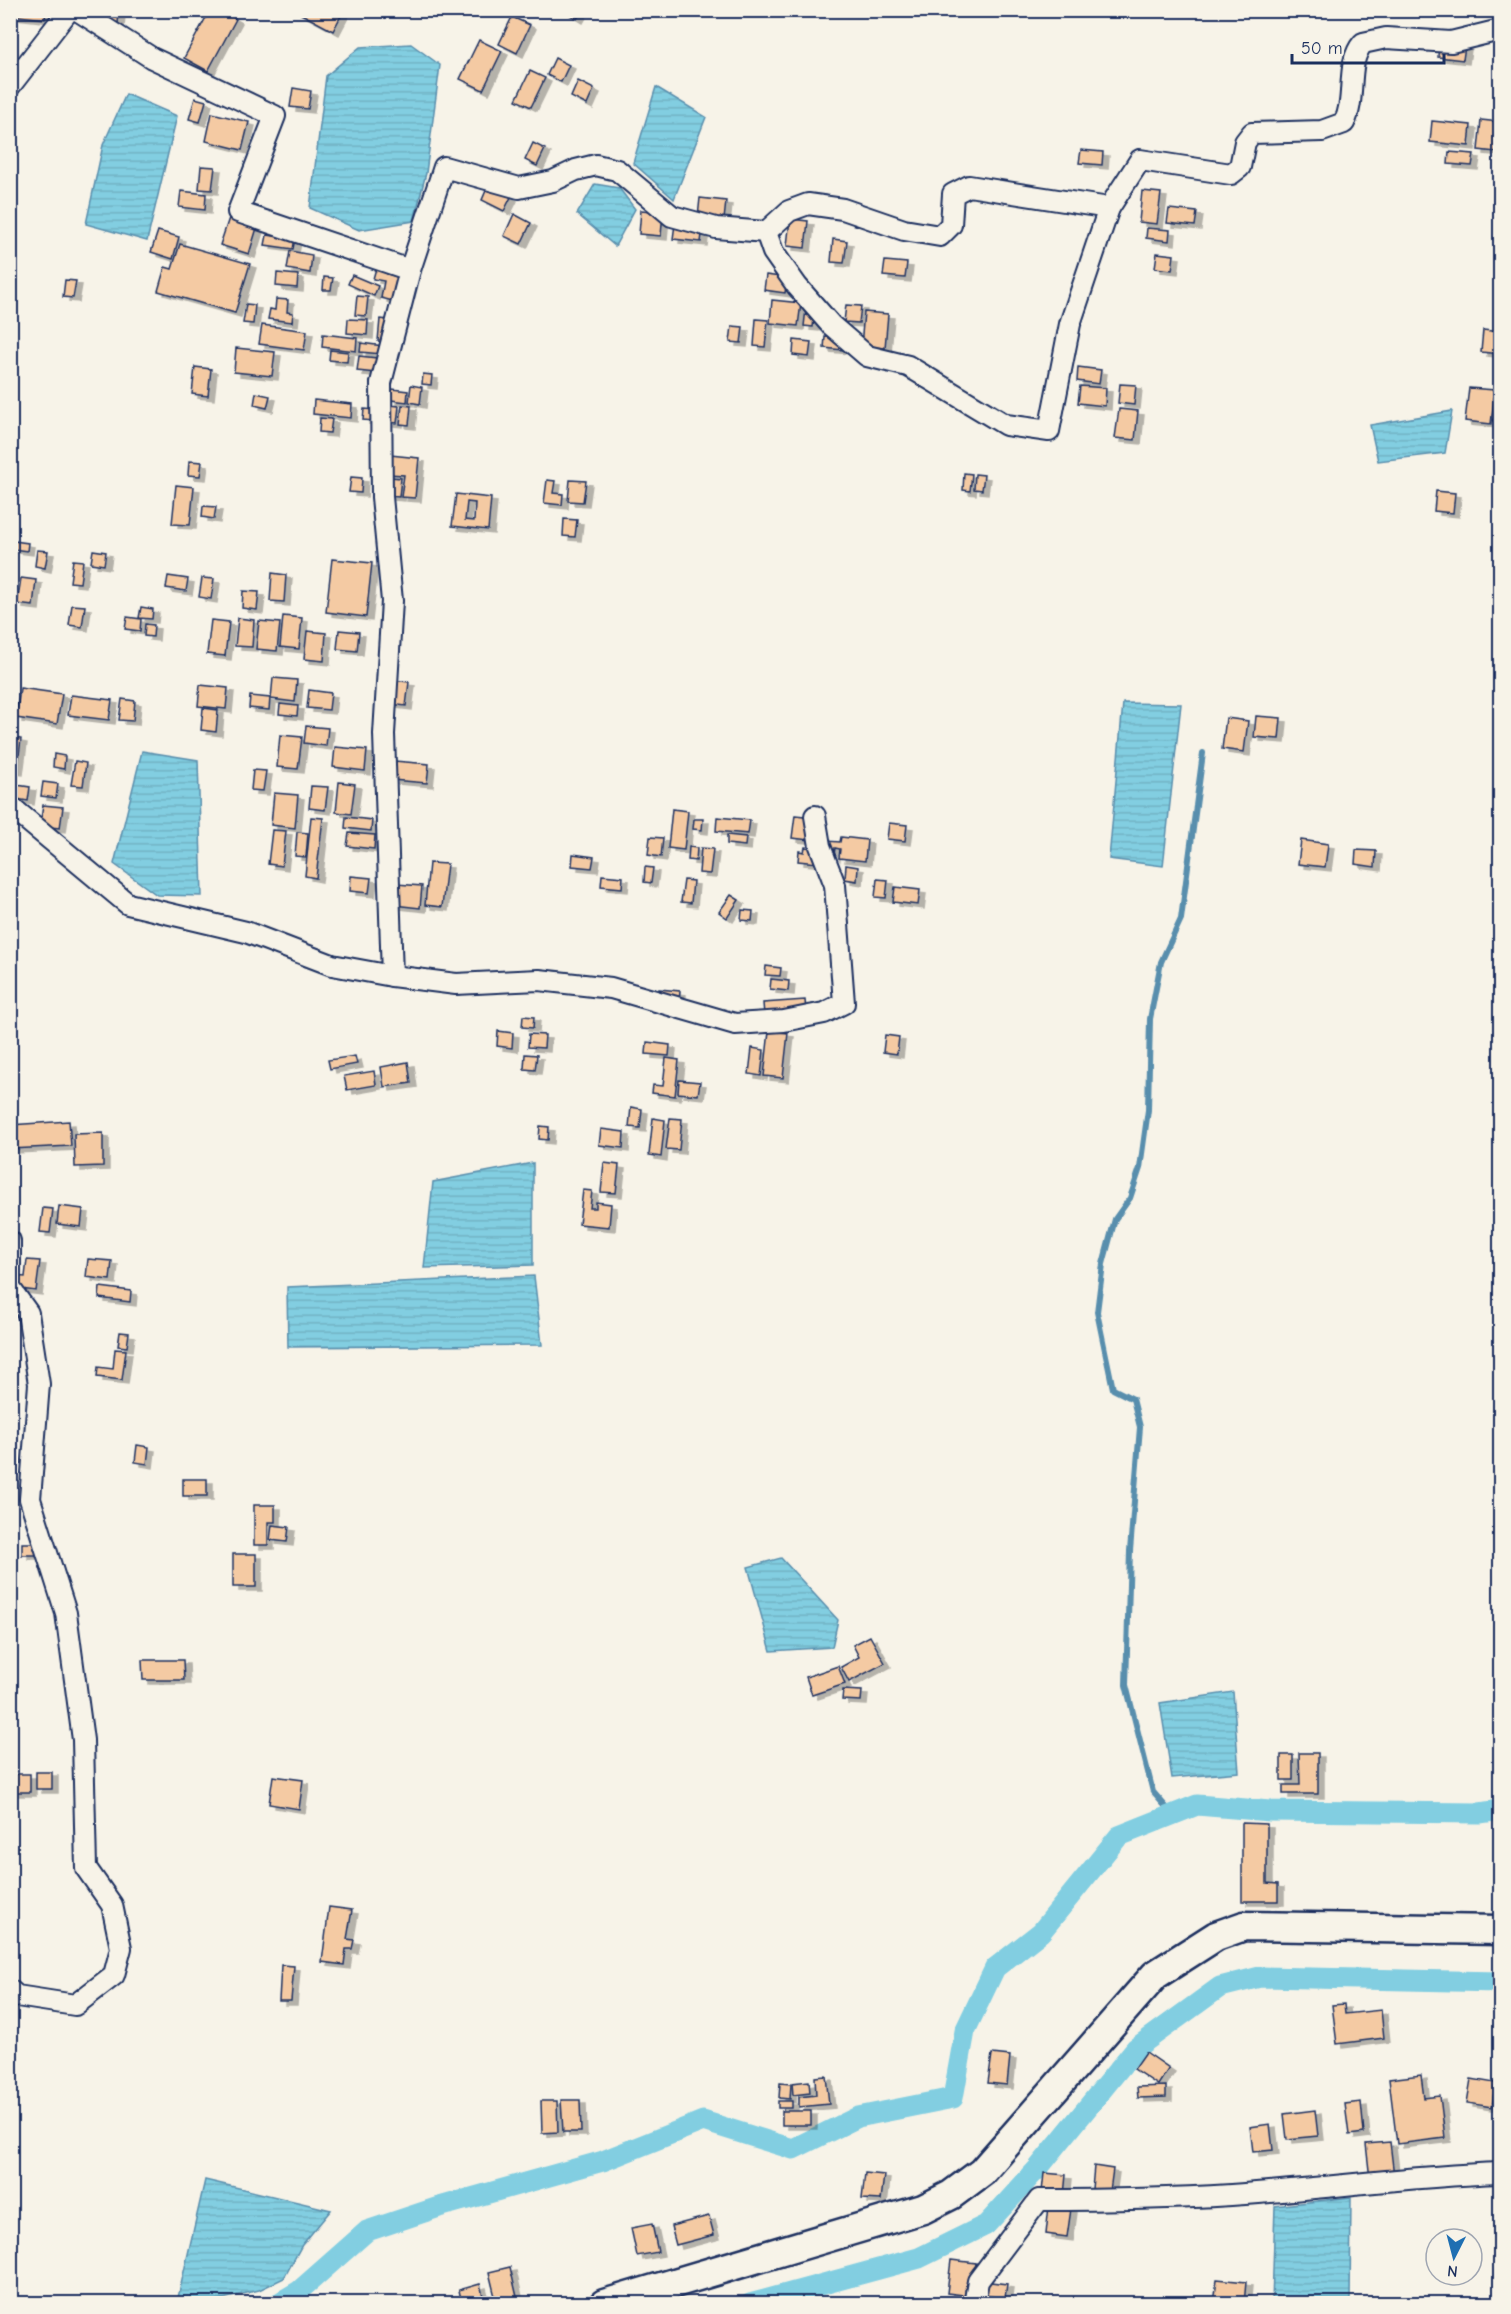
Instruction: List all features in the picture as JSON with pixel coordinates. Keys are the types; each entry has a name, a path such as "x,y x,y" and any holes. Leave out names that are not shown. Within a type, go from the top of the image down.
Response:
{"street":[{"path":"10,86 69,10"},
{"path":"77,10 152,58 275,116 238,212 410,270"},
{"path":"766,232 773,252 797,286 831,325 867,356 908,366 1006,425 1049,431 1070,324 1109,208 1140,160 1231,174 1240,167 1245,142 1252,133 1322,131 1344,123 1351,111 1355,52 1363,43 1386,38 1450,42 1500,30"},
{"path":"392,976 384,734 392,601 382,497 381,383 410,270 444,167 519,188 553,181 576,170 596,165 616,170 672,216 716,228 766,232 789,211 808,204 843,209 904,230 940,236 951,225 953,194 969,186 1109,208"},
{"path":"10,806 128,904 246,932 332,966 456,984 538,980 611,988 735,1024 784,1021 824,1013 844,1004 836,885 820,846 814,816"},
{"path":"10,1241 10,1282"},
{"path":"10,1288 28,1313 39,1384 30,1499 66,1613 83,1740 86,1868 112,1905 121,1948 114,1975 75,2005 17,1996 10,1990"},
{"path":"604,2304 923,2209 951,2195 982,2172 1155,1976 1216,1936 1244,1926 1500,1930"},
{"path":"974,2304 978,2281 1039,2200 1124,2200 1233,2195 1445,2175 1500,2173"}],"water":[{"path":"411,44 440,65 426,173 414,221 359,230 310,208 326,76 360,47"},
{"path":"656,87 706,117 674,199 633,163"},
{"path":"126,94 177,116 147,241 86,224 103,145"},
{"path":"595,184 619,188 635,209 615,246 577,214"},
{"path":"1452,411 1445,453 1378,461 1370,425"},
{"path":"1123,703 1181,704 1163,866 1109,859"},
{"path":"142,751 198,760 202,896 157,895 114,864"},
{"path":"533,1163 533,1265 424,1268 433,1182"},
{"path":"534,1276 542,1345 288,1347 287,1287"},
{"path":"781,1558 838,1620 832,1647 771,1651 748,1567"},
{"path":"1233,1692 1239,1772 1172,1778 1160,1703"},
{"path":"205,2180 331,2210 302,2245 284,2278 259,2290 207,2303 177,2302"},
{"path":"1351,2197 1350,2303 1272,2303 1275,2206"}],"building":[{"path":"10,10 46,10 45,19 10,15"},
{"path":"100,10 119,10 118,24 99,22"},
{"path":"210,10 221,10 236,19 208,71 184,58"},
{"path":"294,10 344,10 333,31"},
{"path":"562,10 582,10 577,19"},
{"path":"512,17 530,25 517,53 499,44"},
{"path":"479,40 502,51 483,90 460,79"},
{"path":"1439,44 1465,46 1463,60 1438,57"},
{"path":"555,58 569,65 561,82 547,75"},
{"path":"530,71 545,78 531,107 516,100"},
{"path":"578,81 594,89 587,105 571,97"},
{"path":"293,88 311,91 308,109 290,107"},
{"path":"195,98 206,101 200,122 189,119"},
{"path":"212,113 249,122 242,150 206,141"},
{"path":"1481,120 1499,122 1496,152 1478,150"},
{"path":"1432,121 1471,125 1469,146 1430,142"},
{"path":"533,143 545,149 537,166 525,160"},
{"path":"1081,150 1103,152 1102,165 1079,163"},
{"path":"1449,152 1474,154 1472,166 1448,164"},
{"path":"201,166 215,167 212,190 199,189"},
{"path":"488,186 511,197 504,211 482,200"},
{"path":"181,191 206,194 205,210 179,207"},
{"path":"1142,191 1161,193 1157,224 1139,222"},
{"path":"700,198 726,201 724,220 698,217"},
{"path":"1169,209 1197,212 1195,226 1167,223"},
{"path":"641,210 663,212 661,236 639,234"},
{"path":"514,214 531,223 521,244 504,236"},
{"path":"229,218 257,228 249,254 220,245"},
{"path":"790,219 808,221 805,248 787,246"},
{"path":"675,224 703,227 701,242 673,239"},
{"path":"1147,228 1170,230 1169,241 1146,238"},
{"path":"158,231 179,237 173,259 151,252"},
{"path":"267,235 295,239 293,249 265,245"},
{"path":"833,239 847,241 844,263 831,262"},
{"path":"180,244 250,264 235,313 158,291 165,267 172,269"},
{"path":"290,251 312,255 310,273 287,269"},
{"path":"1157,253 1174,255 1172,270 1155,268"},
{"path":"885,261 907,263 905,278 883,276"},
{"path":"376,268 388,270 387,274 398,277 393,301 381,298 384,281 373,279"},
{"path":"277,273 298,275 297,288 276,286"},
{"path":"352,275 378,286 374,296 348,284"},
{"path":"766,275 787,278 785,293 764,290"},
{"path":"324,277 333,278 331,290 323,290"},
{"path":"65,280 76,281 73,298 63,297"},
{"path":"357,296 368,297 366,316 355,315"},
{"path":"276,299 288,300 287,312 293,313 292,322 268,319 270,309 275,310"},
{"path":"772,300 801,303 798,326 770,323"},
{"path":"246,304 255,305 253,324 243,323"},
{"path":"846,305 861,306 859,323 844,322"},
{"path":"806,309 815,310 813,327 804,326"},
{"path":"864,312 888,314 885,348 861,346"},
{"path":"348,319 368,320 367,335 347,333"},
{"path":"380,319 389,320 386,342 378,341"},
{"path":"756,319 768,320 765,347 754,346"},
{"path":"262,325 307,331 304,350 259,344"},
{"path":"732,326 743,327 741,343 730,342"},
{"path":"1483,330 1500,332 1500,354 1481,352"},
{"path":"323,334 357,338 356,351 322,347"},
{"path":"825,337 844,339 843,350 824,348"},
{"path":"794,340 811,342 809,357 793,355"},
{"path":"361,343 383,346 382,354 360,352"},
{"path":"236,348 275,352 272,376 234,372"},
{"path":"330,350 348,352 347,362 329,360"},
{"path":"359,356 377,358 376,373 357,371"},
{"path":"195,367 211,369 208,396 192,394"},
{"path":"1078,367 1101,370 1099,384 1077,381"},
{"path":"423,374 432,375 431,385 422,384"},
{"path":"1120,384 1136,385 1134,405 1118,403"},
{"path":"411,385 422,387 420,404 409,402"},
{"path":"1080,386 1106,388 1105,406 1078,403"},
{"path":"1469,388 1495,390 1491,424 1465,421"},
{"path":"392,389 408,391 407,402 391,400"},
{"path":"256,393 270,396 267,408 254,405"},
{"path":"314,400 352,404 351,418 313,414"},
{"path":"390,405 399,406 397,423 388,422"},
{"path":"402,405 411,406 409,425 400,424"},
{"path":"364,409 375,410 373,421 363,420"},
{"path":"1119,409 1138,411 1135,440 1115,438"},
{"path":"320,418 332,419 330,433 319,432"},
{"path":"390,455 419,458 415,498 401,497 404,475 388,474"},
{"path":"189,461 202,462 200,476 188,475"},
{"path":"964,473 972,474 970,491 963,490"},
{"path":"975,474 984,475 982,490 974,489"},
{"path":"351,477 362,478 361,493 349,492"},
{"path":"390,477 401,478 399,497 388,496"},
{"path":"547,480 555,481 553,493 563,494 562,505 544,503"},
{"path":"570,480 586,481 583,502 568,501"},
{"path":"176,485 194,487 190,525 172,524"},
{"path":"1436,491 1455,493 1453,513 1434,511"},
{"path":"456,494 491,498 488,530 452,526","holes":["467,502 475,503 474,521 465,520"]},
{"path":"203,506 216,507 214,519 202,517"},
{"path":"564,519 577,520 575,537 563,536"},
{"path":"14,541 28,543 27,551 13,549"},
{"path":"37,550 48,551 45,568 35,566"},
{"path":"93,550 106,552 104,565 91,563"},
{"path":"332,559 372,563 366,617 326,612"},
{"path":"73,560 83,561 80,583 70,582"},
{"path":"272,573 286,575 284,602 270,601"},
{"path":"168,576 188,579 186,591 166,588"},
{"path":"21,578 36,580 33,606 17,604"},
{"path":"202,578 214,579 211,599 199,597"},
{"path":"243,591 259,592 257,610 242,608"},
{"path":"72,605 85,606 82,627 69,625"},
{"path":"141,607 153,609 152,619 139,618"},
{"path":"283,616 302,618 299,649 280,647"},
{"path":"127,617 141,619 140,631 125,629"},
{"path":"238,618 254,620 252,647 235,646"},
{"path":"211,620 229,622 225,656 207,654"},
{"path":"259,621 280,623 277,651 256,649"},
{"path":"145,624 154,625 153,637 144,636"},
{"path":"339,630 359,632 357,651 337,649"},
{"path":"307,631 326,633 324,661 304,659"},
{"path":"273,678 297,680 295,702 271,699"},
{"path":"392,680 409,682 406,706 390,704"},
{"path":"200,685 228,688 226,709 198,706"},
{"path":"20,688 62,694 57,724 16,718"},
{"path":"309,690 331,693 329,710 307,708"},
{"path":"71,695 112,700 109,720 68,715"},
{"path":"250,696 270,698 269,710 249,708"},
{"path":"122,699 135,701 133,721 119,720"},
{"path":"280,704 298,706 297,716 279,714"},
{"path":"203,708 218,710 216,732 201,730"},
{"path":"1256,716 1281,718 1279,739 1254,737"},
{"path":"1226,718 1248,721 1244,752 1222,749"},
{"path":"306,726 328,728 326,746 304,743"},
{"path":"280,735 302,737 298,769 277,767"},
{"path":"10,737 21,739 17,771 10,770"},
{"path":"335,747 367,750 365,771 333,767"},
{"path":"54,754 65,756 64,769 53,767"},
{"path":"75,761 86,763 83,786 71,785"},
{"path":"394,761 429,764 427,783 392,780"},
{"path":"253,770 266,771 263,791 251,790"},
{"path":"43,782 58,784 56,798 41,796"},
{"path":"339,782 355,784 351,814 336,812"},
{"path":"10,784 30,787 28,801 10,798"},
{"path":"311,786 328,787 325,810 309,808"},
{"path":"274,793 298,795 295,828 271,825"},
{"path":"43,805 63,807 60,828 40,826"},
{"path":"672,809 688,811 684,850 668,848"},
{"path":"795,815 813,817 810,840 792,838"},
{"path":"311,817 323,818 316,878 305,876"},
{"path":"346,817 372,820 371,831 345,828"},
{"path":"717,817 750,820 748,834 716,831"},
{"path":"694,819 703,819 702,830 693,829"},
{"path":"889,823 907,825 905,841 887,839"},
{"path":"272,830 286,831 282,866 268,864"},
{"path":"297,832 308,833 306,857 295,856"},
{"path":"349,833 375,835 374,849 347,846"},
{"path":"727,835 746,837 745,846 727,844"},
{"path":"650,837 663,838 661,857 648,855"},
{"path":"841,837 867,840 865,861 839,858 840,849 835,848 834,856 827,841 840,842"},
{"path":"1301,840 1328,844 1325,867 1298,864"},
{"path":"689,847 697,848 696,861 688,860"},
{"path":"805,847 814,848 817,863 798,861 799,851 804,852"},
{"path":"701,848 713,849 710,874 699,873"},
{"path":"1356,850 1376,851 1375,867 1355,864"},
{"path":"573,854 594,857 592,868 572,866"},
{"path":"429,863 447,864 442,907 425,905"},
{"path":"846,865 858,867 857,881 845,879"},
{"path":"645,867 653,868 651,883 644,882"},
{"path":"602,875 623,877 622,888 601,886"},
{"path":"351,876 371,878 369,893 350,891"},
{"path":"877,879 888,880 886,898 875,897"},
{"path":"684,880 693,881 691,903 681,902"},
{"path":"396,884 422,886 420,908 394,905"},
{"path":"895,887 920,890 918,905 893,902"},
{"path":"731,895 739,900 727,918 719,912"},
{"path":"742,910 753,911 752,921 741,920"},
{"path":"766,966 781,968 780,976 765,975"},
{"path":"771,979 789,981 788,991 770,989"},
{"path":"659,989 680,991 679,1003 658,1001"},
{"path":"805,1000 806,1011 764,1015 763,1003"},
{"path":"523,1016 534,1017 533,1028 522,1027"},
{"path":"498,1031 513,1033 512,1048 497,1046"},
{"path":"769,1031 788,1033 783,1078 764,1076"},
{"path":"529,1034 545,1035 544,1048 528,1047"},
{"path":"885,1035 899,1037 897,1054 883,1052"},
{"path":"647,1042 670,1045 669,1056 646,1054"},
{"path":"752,1048 764,1050 761,1076 749,1074"},
{"path":"525,1054 537,1055 535,1070 524,1069"},
{"path":"355,1056 357,1064 330,1069 328,1060"},
{"path":"666,1058 679,1060 675,1096 652,1093 653,1085 663,1086"},
{"path":"408,1062 411,1083 384,1087 381,1067"},
{"path":"374,1071 376,1085 347,1090 344,1076"},
{"path":"679,1080 700,1082 698,1095 678,1093"},
{"path":"631,1107 642,1109 640,1128 629,1127"},
{"path":"653,1118 665,1120 661,1157 649,1155"},
{"path":"670,1118 682,1119 679,1150 666,1149"},
{"path":"69,1121 71,1146 10,1149 10,1125"},
{"path":"540,1126 549,1127 548,1140 539,1139"},
{"path":"601,1129 624,1132 623,1148 599,1145"},
{"path":"103,1133 103,1166 75,1167 74,1134"},
{"path":"604,1163 619,1165 616,1193 601,1192"},
{"path":"583,1190 592,1191 590,1208 596,1208 596,1202 611,1204 609,1227 579,1224"},
{"path":"59,1206 83,1209 81,1227 57,1224"},
{"path":"43,1208 53,1209 50,1233 40,1232"},
{"path":"88,1259 112,1261 110,1280 86,1277"},
{"path":"27,1260 40,1261 36,1291 13,1288 15,1276 25,1277"},
{"path":"100,1287 131,1291 130,1302 99,1298"},
{"path":"120,1332 129,1333 127,1347 118,1346"},
{"path":"115,1349 126,1350 122,1380 97,1377 98,1367 113,1369"},
{"path":"137,1445 149,1447 147,1464 135,1462"},
{"path":"183,1479 207,1479 207,1496 183,1496"},
{"path":"254,1505 275,1505 275,1522 268,1522 268,1545 254,1545"},
{"path":"272,1525 289,1527 287,1542 270,1540"},
{"path":"22,1543 37,1543 37,1555 22,1555"},
{"path":"233,1554 256,1554 256,1587 233,1587"},
{"path":"870,1636 885,1663 849,1682 841,1667 859,1657 853,1645"},
{"path":"142,1660 183,1660 184,1680 143,1680"},
{"path":"838,1666 845,1684 812,1695 806,1677"},
{"path":"843,1690 862,1691 861,1701 842,1700"},
{"path":"1299,1753 1318,1753 1318,1794 1283,1794 1283,1785 1300,1785"},
{"path":"1281,1755 1293,1755 1293,1780 1281,1780"},
{"path":"36,1772 52,1772 52,1789 36,1789"},
{"path":"10,1774 30,1774 30,1792 10,1792"},
{"path":"273,1776 303,1780 299,1809 269,1804"},
{"path":"1242,1823 1267,1824 1267,1883 1278,1884 1278,1901 1242,1901"},
{"path":"329,1907 352,1910 347,1939 354,1940 352,1949 346,1949 344,1965 322,1962"},
{"path":"281,1965 294,1966 291,2001 279,2001"},
{"path":"1344,2004 1345,2014 1381,2010 1384,2038 1337,2044 1332,2005"},
{"path":"1146,2052 1169,2068 1158,2085 1134,2069"},
{"path":"992,2054 1010,2056 1007,2085 988,2083"},
{"path":"1421,2075 1424,2098 1440,2096 1445,2138 1397,2144 1389,2079"},
{"path":"826,2076 829,2104 799,2107 799,2097 816,2095 815,2077"},
{"path":"1471,2079 1495,2083 1492,2107 1467,2103"},
{"path":"809,2081 810,2093 793,2095 792,2083"},
{"path":"780,2083 791,2084 790,2099 779,2098"},
{"path":"1166,2086 1166,2097 1138,2098 1137,2087"},
{"path":"561,2100 580,2100 581,2132 563,2132"},
{"path":"541,2101 557,2101 558,2132 542,2133"},
{"path":"778,2101 792,2101 792,2108 778,2108"},
{"path":"1361,2102 1364,2133 1349,2135 1345,2104"},
{"path":"1315,2110 1318,2136 1287,2139 1284,2114"},
{"path":"782,2111 811,2111 811,2125 782,2125"},
{"path":"1270,2124 1273,2150 1253,2152 1250,2127"},
{"path":"1390,2142 1394,2176 1370,2179 1366,2144"},
{"path":"1094,2166 1113,2169 1110,2191 1092,2189"},
{"path":"865,2173 884,2175 881,2200 862,2199"},
{"path":"1044,2173 1066,2175 1064,2195 1042,2192"},
{"path":"1049,2206 1071,2209 1067,2237 1046,2234"},
{"path":"709,2216 714,2235 676,2245 671,2226"},
{"path":"652,2224 658,2252 637,2256 631,2228"},
{"path":"951,2260 976,2263 972,2296 947,2293"},
{"path":"510,2267 517,2297 496,2301 489,2272"},
{"path":"1217,2279 1246,2282 1244,2304 1214,2304"},
{"path":"982,2281 1007,2284 1005,2298 981,2295"},
{"path":"480,2284 485,2304 462,2304 459,2290"}],"waterway":[{"path":"1173,1815 1153,1792 1126,1685 1130,1551 1140,1427 1133,1399 1113,1389 1097,1312 1103,1264 1115,1219 1130,1198 1140,1168 1148,1110 1150,1019 1161,962 1181,919 1203,753"},
{"path":"277,2304 299,2291 367,2231 439,2207 603,2161 703,2121 793,2149 858,2117 953,2098 965,2031 995,1968 1041,1932 1119,1836 1197,1805 1270,1811 1480,1813 1500,1810"},
{"path":"750,2304 919,2258 986,2225 1039,2167 1136,2048 1220,1987 1260,1977 1500,1982"}]}
